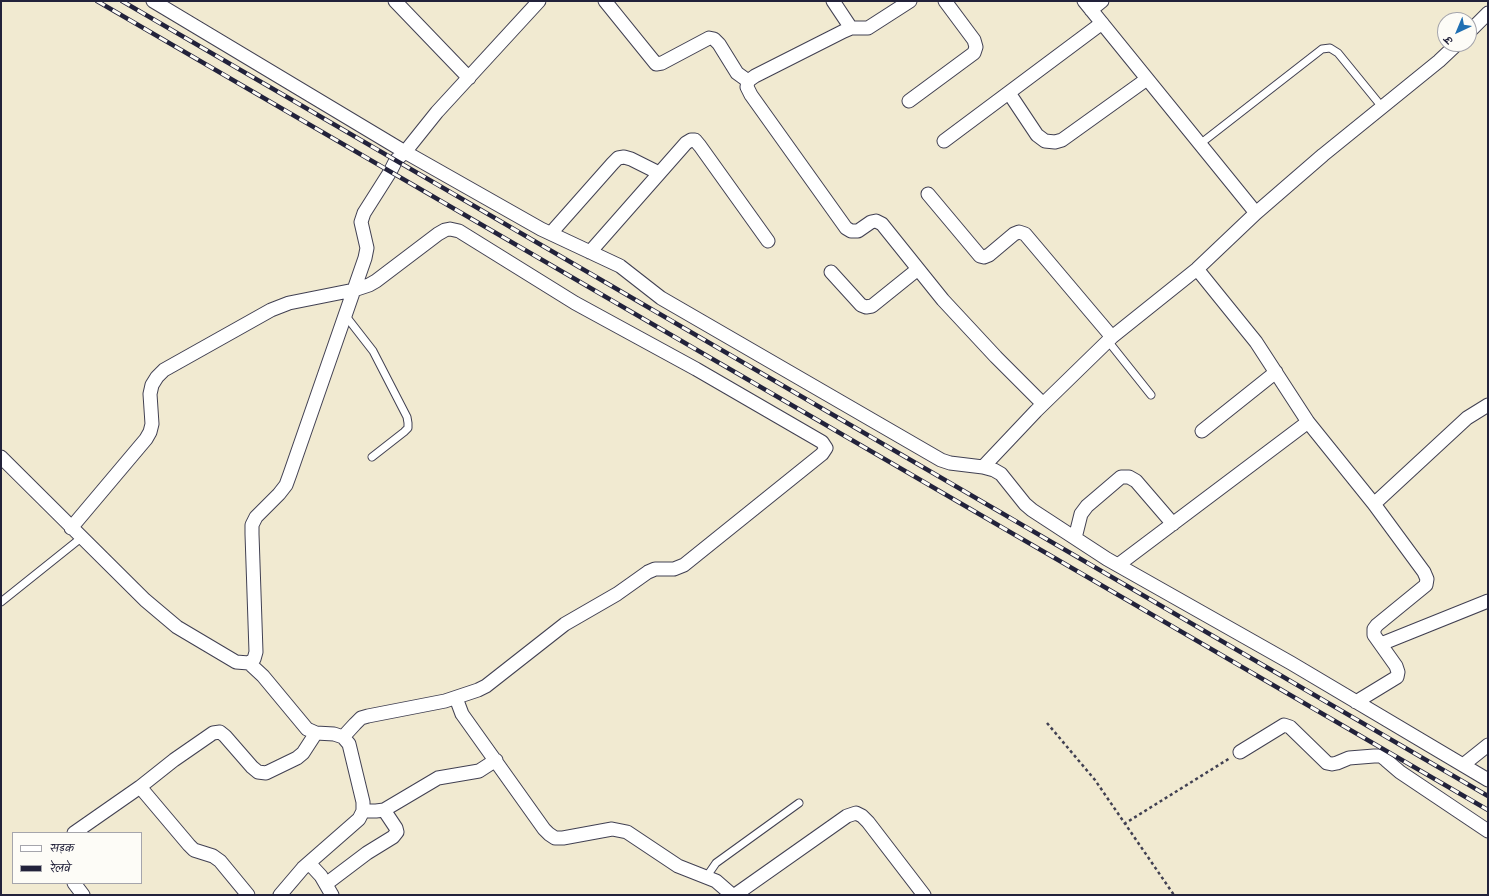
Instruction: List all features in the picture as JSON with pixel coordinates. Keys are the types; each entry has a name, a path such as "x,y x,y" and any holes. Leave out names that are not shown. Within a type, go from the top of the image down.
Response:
{"street":[{"path":"154,1 405,152 551,233 620,266 661,298 941,460 950,463 983,467 1001,474 1025,504 1075,538 1118,565 1291,663 1488,780"},
{"path":"395,1 469,78"},
{"path":"1,457 145,600 177,627 236,662 243,664 249,663 254,659 256,652 252,525 256,517 286,485 354,290 367,248 361,222 364,213 396,160 405,152 437,112 539,1"},
{"path":"605,1 656,64 662,63 709,38 714,39 737,73 748,81"},
{"path":"833,1 851,28"},
{"path":"910,1 868,28 851,28 748,81 746,87 846,228 851,231 858,231 871,222 876,221 882,224 943,300 996,357 1043,404"},
{"path":"909,101 974,53 976,47 974,40 945,1"},
{"path":"1102,1 1088,5 1256,213"},
{"path":"1477,24 1488,13"},
{"path":"944,141 1102,23"},
{"path":"983,467 1043,404 1110,339 1197,269 1256,213 1323,155 1439,61 1448,52"},
{"path":"1009,93 1036,135 1045,141 1055,142 1062,140 1147,79"},
{"path":"590,252 690,140 695,140 705,152 768,242"},
{"path":"551,233 618,158 624,157 631,159 659,173"},
{"path":"928,194 980,256 984,257 989,255 1014,234 1019,232 1025,234 1110,339"},
{"path":"71,528 146,439 152,424 150,394 152,385 156,377 164,370 271,310 289,303 354,290 376,281 445,230 450,229 459,231 575,303 702,373 822,442 826,448 822,454 684,565 674,569 655,569 648,572 617,594 565,624 486,686 456,698 435,704 361,718 343,737"},
{"path":"830,272 861,305 866,308 872,306 918,269"},
{"path":"1197,269 1256,342 1308,422 1374,504 1424,572 1427,579 1426,585 1421,590 1377,624 1374,629 1374,635 1396,666 1398,672 1397,677 1356,702"},
{"path":"1202,431 1276,372"},
{"path":"1374,504 1467,418 1488,405"},
{"path":"1118,565 1308,422"},
{"path":"1075,538 1086,506 1121,477 1128,477 1136,481 1173,524"},
{"path":"1381,644 1488,601"},
{"path":"249,663 263,676 307,729 316,733 334,734 343,737 349,744 363,802 363,811 359,819 292,879 280,895"},
{"path":"456,698 462,714 544,829 555,838 619,829 627,832 678,866 716,880 733,895 847,816 856,813 868,822 924,895"},
{"path":"1240,752 1284,725 1290,727 1327,763 1338,763 1349,758 1381,756 1400,772 1488,831"},
{"path":"75,832 213,733 220,732 226,736 252,767 258,772 266,773 297,758 303,753 316,733"},
{"path":"1463,765 1488,745"},
{"path":"363,811 384,810 438,778 479,771 496,760"},
{"path":"140,786 189,845 194,850 213,856 220,861 248,895"},
{"path":"309,863 316,869 329,890 367,853 393,837 397,832 384,810"},
{"path":"75,884 83,895"}],"lane":[{"path":"1200,144 1322,50 1330,48 1338,53 1382,107"},
{"path":"345,315 373,351 406,417 408,424 408,428 404,432 372,457"},
{"path":"1110,339 1152,395"},
{"path":"1,602 81,538"},
{"path":"707,876 716,863 799,803"}],"path":[{"path":"1046,723 1095,780 1174,895"},
{"path":"1124,824 1240,752"}],"railway":[{"path":"97,1 1488,810"},
{"path":"122,1 1488,796"}]}
